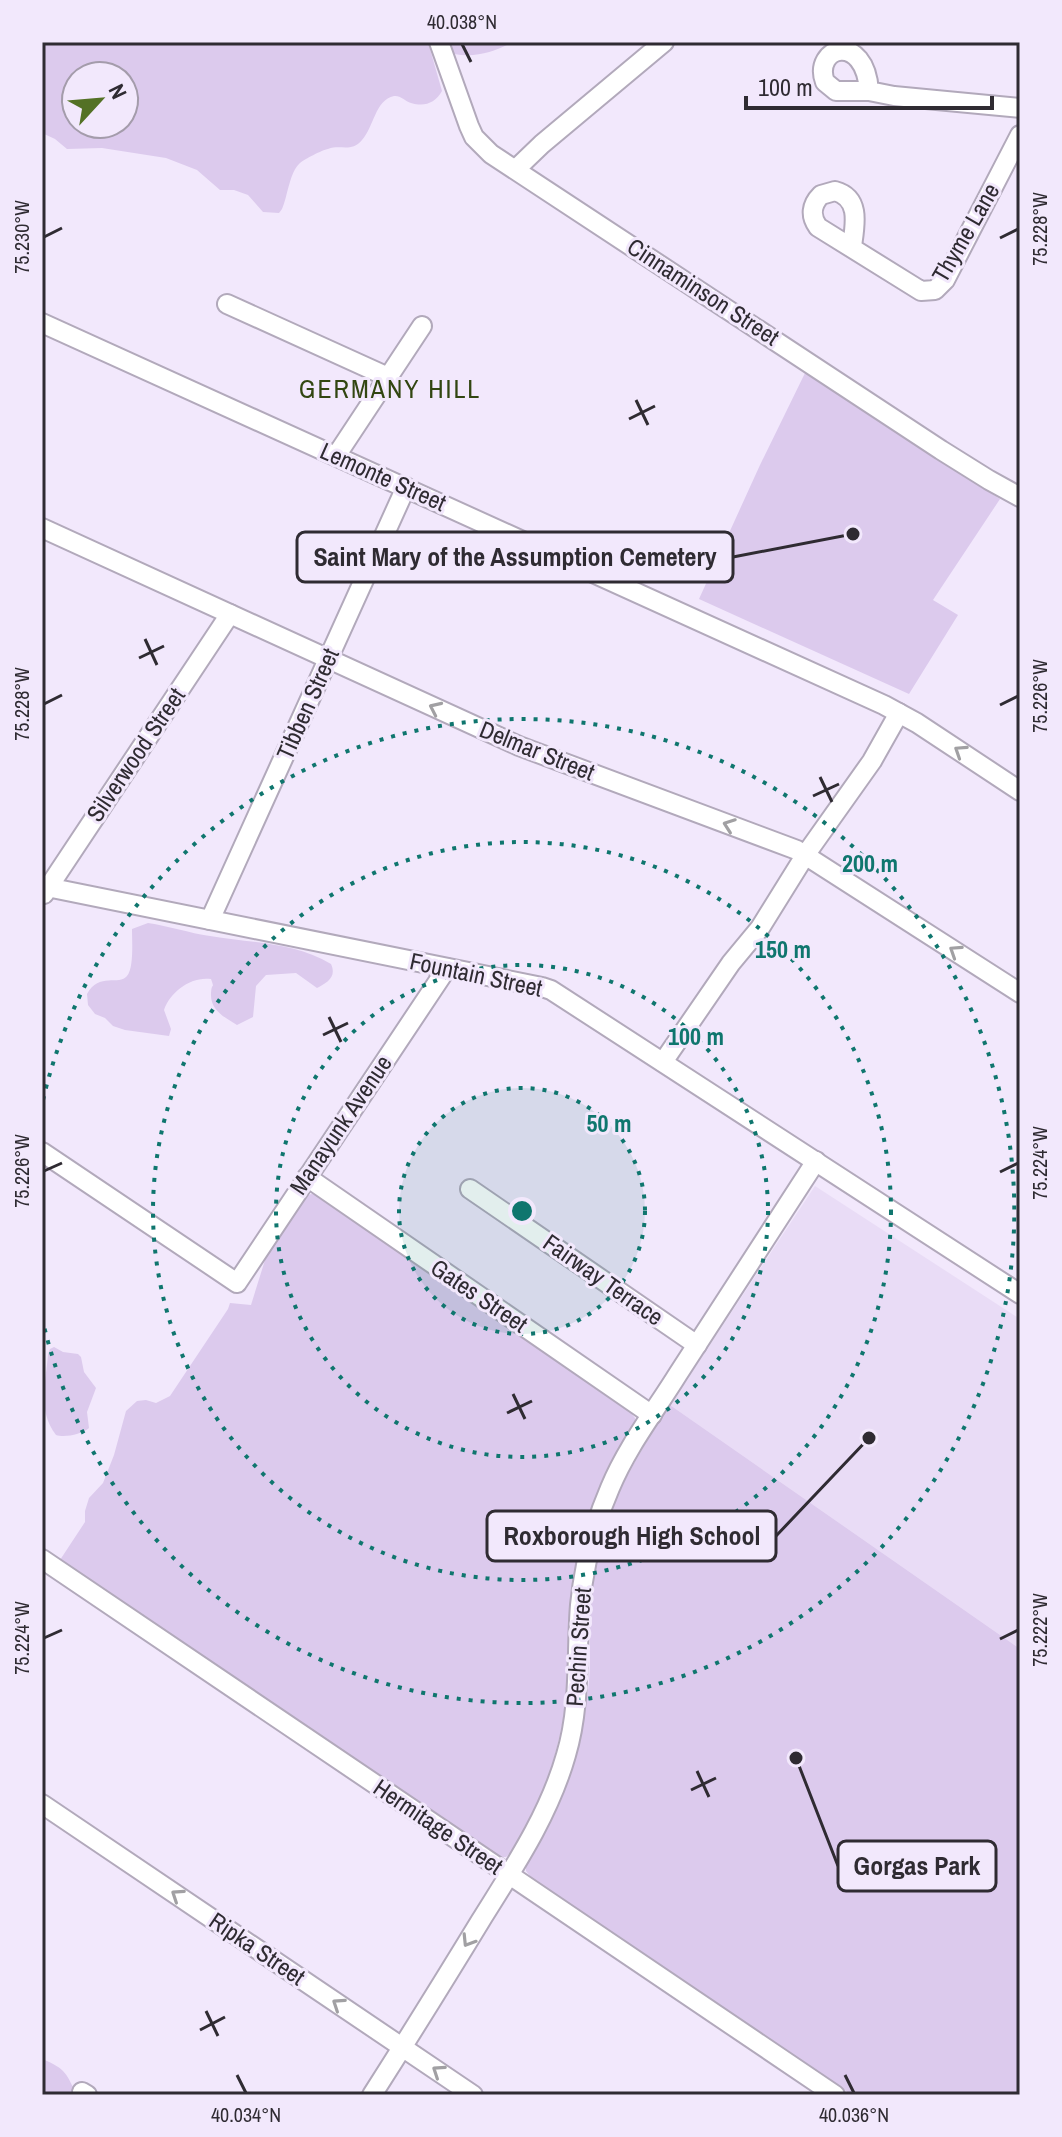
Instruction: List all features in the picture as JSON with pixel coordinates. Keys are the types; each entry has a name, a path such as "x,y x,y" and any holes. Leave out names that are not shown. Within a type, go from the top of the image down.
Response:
{"street":[{"name":"Cinnaminson Street","path":"439,42 474,137 491,154 941,450 1020,497"},
{"path":"516,169 542,144 652,62 664,42"},
{"path":"869,91 1020,108"},
{"name":"Thyme Lane","path":"852,246 921,291 935,290 945,280 1020,135"},
{"path":"227,304 388,377"},
{"name":"Lemonte Street","path":"42,323 899,713 1020,791"},
{"path":"336,456 422,326"},
{"name":"Tibben Street","path":"210,920 406,487"},
{"name":"Delmar Street","path":"42,528 549,758 806,854 1020,993"},
{"name":"Silverwood Street","path":"44,890 230,614"},
{"path":"663,1062 731,963 760,928 806,854 872,761 899,713"},
{"name":"Fountain Street","path":"44,890 210,920 551,990 1020,1294"},
{"name":"Manayunk Avenue","path":"42,1152 237,1283 447,968"},
{"name":"Pechin Street","path":"372,2095 509,1875 540,1823 556,1787 574,1726 580,1604 586,1567 595,1529 611,1486 652,1415 816,1161"},
{"name":"Gates Street","path":"307,1177 652,1415"},
{"name":"Fairway Terrace","path":"470,1189 697,1345"},
{"name":"Hermitage Street","path":"42,1559 835,2095"},
{"name":"Ripka Street","path":"42,1804 473,2095"}],"shaded area":[{"path":"42,42 428,42 442,91 433,101 425,104 411,103 396,96 388,99 379,108 358,144 325,150 300,163 293,173 279,213 263,212 248,195 234,190 220,190 197,170 166,158 102,148 67,149 42,133"},
{"path":"448,42 513,42 492,51 470,55 454,54"},
{"path":"806,371 1000,499 933,600 958,615 909,694 699,599"},
{"path":"148,923 302,951 331,964 332,976 317,988 296,973 266,975 256,986 253,1017 237,1025 213,1004 211,979 196,980 182,987 167,1003 164,1010 171,1029 169,1036 125,1030 95,1014 88,1005 87,994 97,983 127,976 132,961 132,929"},
{"path":"815,1186 1020,1319 1020,1649 670,1405"},
{"path":"312,1194 635,1418 597,1496 578,1556 572,1597 568,1682 563,1721 553,1760 527,1827 506,1857 499,1857 60,1560 85,1522 89,1498 103,1483 126,1411 137,1401 156,1403 170,1396 230,1303 251,1305 271,1247 307,1195"},
{"path":"54,1347 78,1354 84,1372 96,1388 87,1412 89,1428 73,1435 56,1435 46,1416 44,1396 48,1354"},
{"path":"670,1405 1020,1649 1020,2095 852,2095 533,1880 526,1871 566,1776 581,1728 589,1681 592,1590 601,1541 622,1487"},
{"path":"42,2059 65,2073 77,2095 42,2094"}],"place":[{"name":"Saint Mary of the Assumption Cemetery","path":"853,534"},
{"name":"Roxborough High School","path":"869,1438"},
{"name":"Gorgas Park","path":"796,1758"}],"district":[{"name":"GERMANY HILL","path":"390,389"}]}
